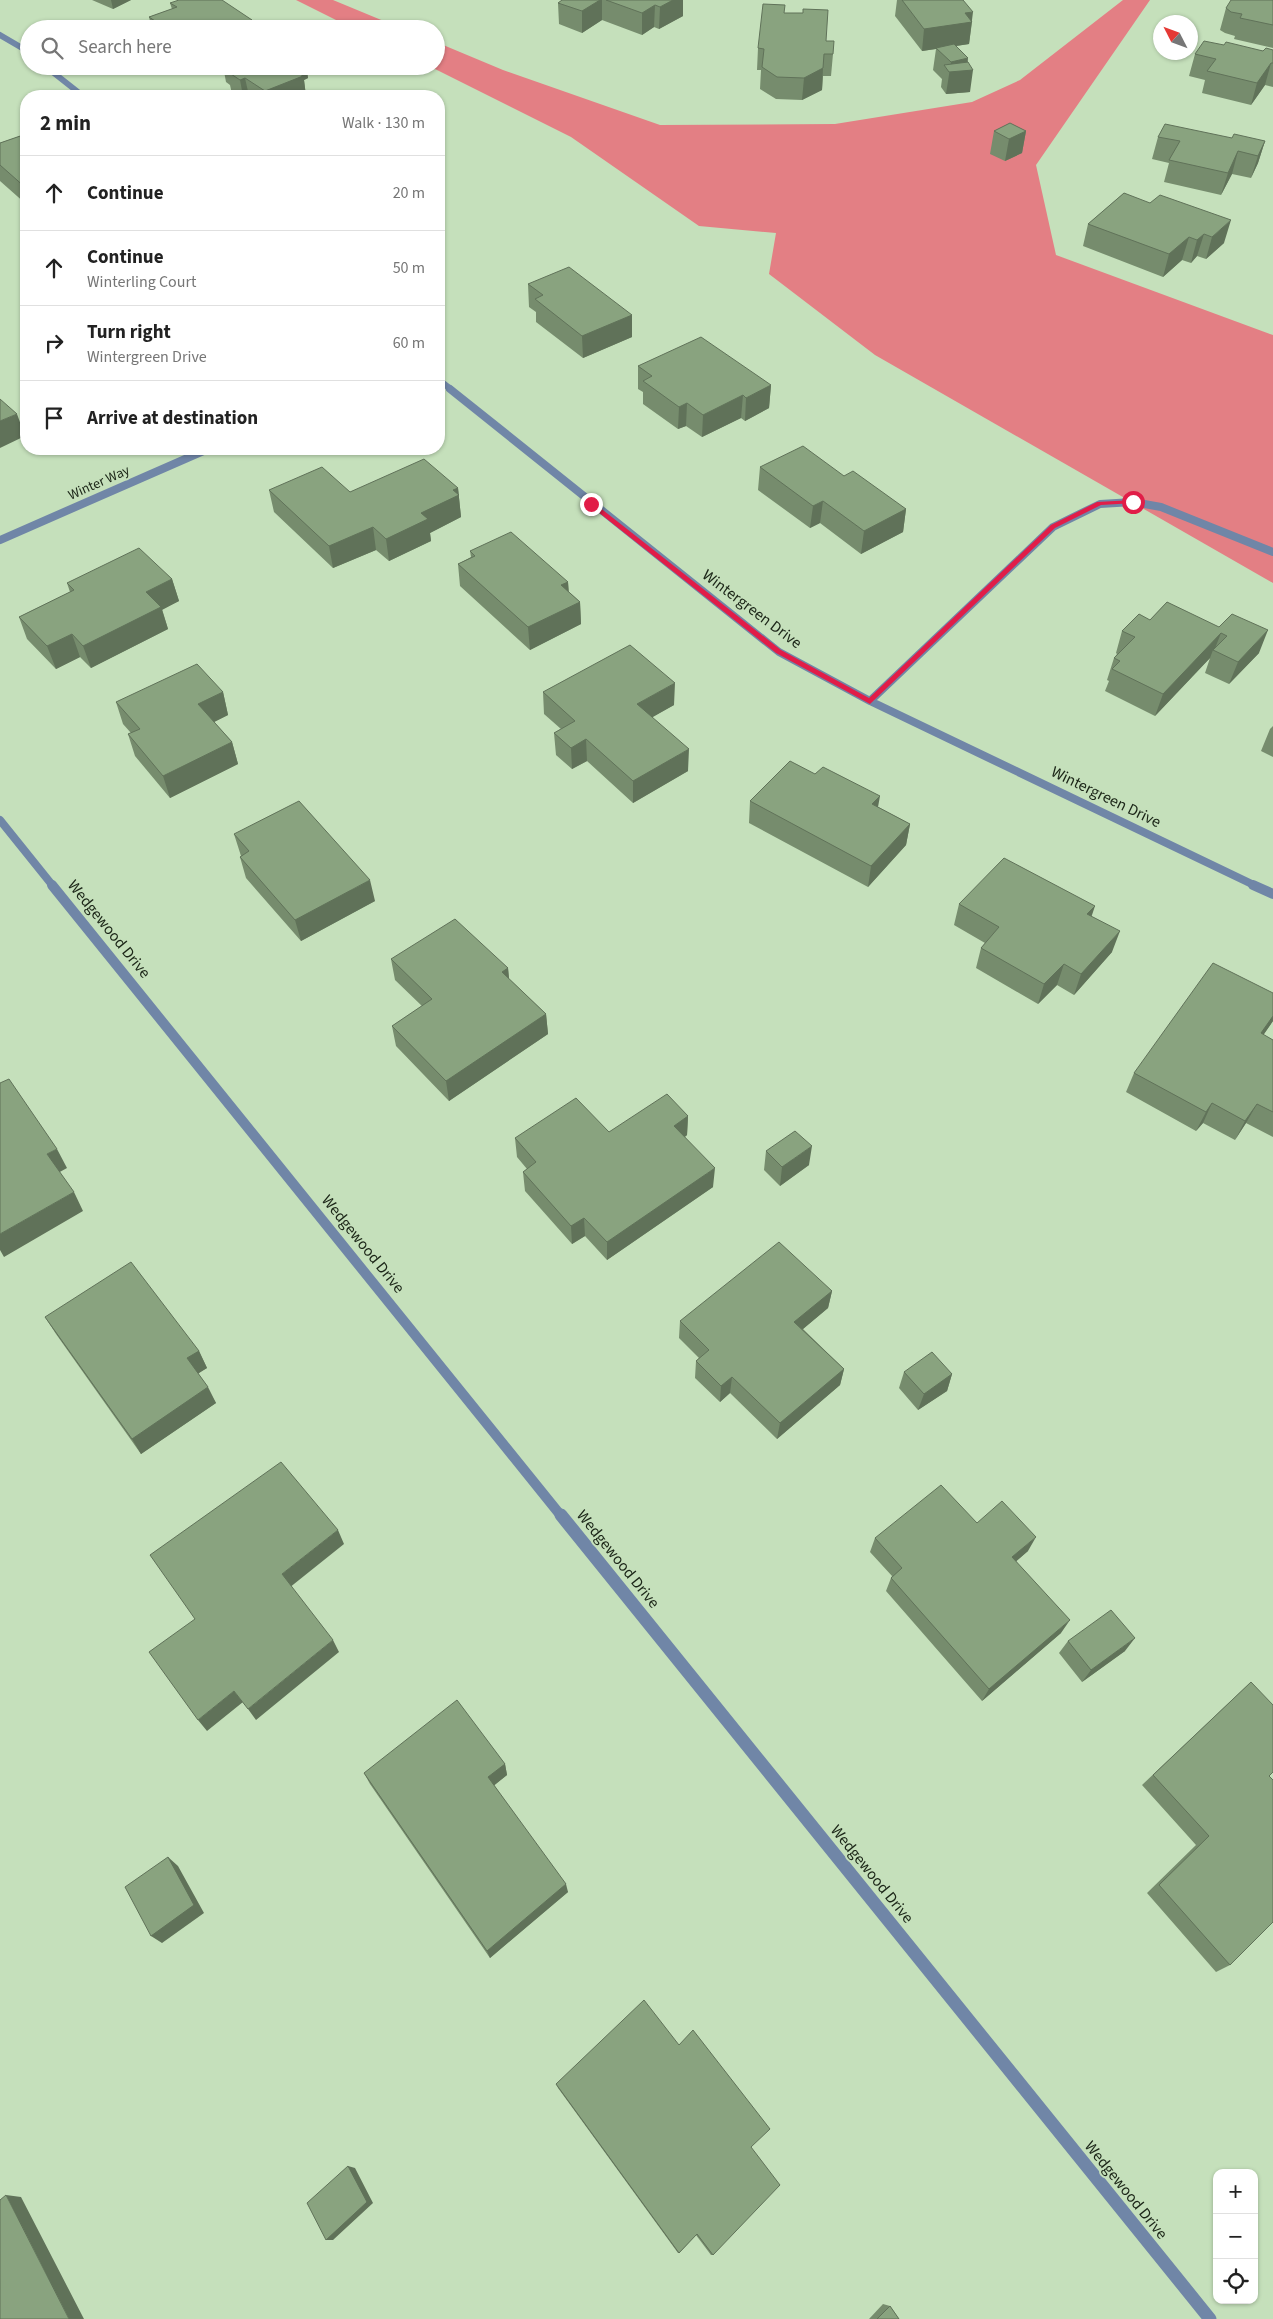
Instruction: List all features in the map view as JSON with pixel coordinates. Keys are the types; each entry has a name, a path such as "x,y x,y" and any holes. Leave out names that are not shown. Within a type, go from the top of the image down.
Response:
{"street":[{"path":"0,35 20,47"},
{"path":"56,75 75,90"},
{"name":"Wintergreen Drive","path":"445,385 778,652 870,702 1273,894"},
{"name":"Winter Way","path":"0,540 194,455"},
{"path":"870,702 1053,526 1100,504 1133,502 1160,507 1273,552"},
{"name":"Wedgewood Drive","path":"0,820 1210,2319"}],"shaded area":[{"path":"296,0 333,0 381,20 336,20"},
{"path":"1123,0 1150,0 1036,165 1056,255 1273,335 1273,583 875,355 769,274 776,233 699,226 571,137 445,74 445,46 503,70 660,125 835,124 972,102 1020,80"}],"building":[{"path":"179,0 222,0 252,20 154,20 149,17 177,7 170,3"},
{"path":"562,0 600,0 582,11 558,3"},
{"path":"606,0 673,0 660,7 655,5 642,13"},
{"path":"902,0 963,0 973,12 965,13 972,22 924,29"},
{"path":"1231,0 1273,0 1273,25 1240,18 1242,14 1231,12 1226,8"},
{"path":"763,4 785,5 784,13 803,13 803,9 828,10 826,41 834,41 833,54 824,54 823,68 804,78 777,77 762,67 764,49 758,48"},
{"path":"1204,41 1224,45 1226,42 1263,51 1266,48 1273,50 1273,63 1271,63 1257,83 1207,71 1216,59 1198,55 1198,50"},
{"path":"954,44 968,58 951,62 936,48"},
{"path":"968,62 973,70 949,72 944,65"},
{"path":"232,75 303,76 268,90 263,90 245,78 240,80"},
{"path":"1010,123 1026,131 1009,139 994,131"},
{"path":"1165,124 1232,138 1234,134 1265,141 1258,156 1238,151 1228,173 1169,160 1180,141 1158,137"},
{"path":"20,136 20,183 0,165 0,143"},
{"path":"1124,193 1150,203 1160,195 1231,220 1212,237 1204,234 1197,240 1189,237 1169,254 1088,224"},
{"path":"569,267 632,315 582,336 535,299 543,295 528,284"},
{"path":"701,337 771,385 746,398 743,395 703,415 687,403 679,407 643,381 652,376 638,366"},
{"path":"0,399 17,414 0,421"},
{"path":"803,446 844,476 853,471 906,509 864,531 823,501 813,506 760,467"},
{"path":"424,459 458,488 453,490 459,495 421,513 428,519 386,539 373,527 329,546 269,490 322,467 350,492"},
{"path":"511,532 568,582 561,585 580,602 528,627 458,564 475,556 470,551"},
{"path":"139,548 172,579 146,592 161,607 83,646 72,634 47,646 19,617 74,590 67,583"},
{"path":"1167,602 1219,627 1232,614 1268,630 1238,662 1213,650 1227,636 1221,633 1163,694 1112,669 1120,661 1114,658 1135,637 1122,631 1139,614 1150,620"},
{"path":"630,645 675,683 637,704 689,749 633,781 586,739 571,748 554,733 575,721 543,692"},
{"path":"197,664 223,692 198,704 232,742 163,776 128,734 140,729 116,702"},
{"path":"790,761 815,774 823,767 880,796 872,804 910,824 871,866 750,801"},
{"path":"299,801 370,880 295,920 240,857 249,851 234,834"},
{"path":"1004,858 1095,906 1087,914 1120,931 1081,974 1064,964 1044,984 981,948 999,927 959,904"},
{"path":"455,919 508,968 502,972 546,1014 446,1081 392,1026 432,999 391,959"},
{"path":"1213,963 1273,993 1273,1016 1261,1033 1273,1040 1273,1112 1257,1104 1245,1121 1212,1103 1206,1112 1134,1073"},
{"path":"9,1079 57,1149 47,1154 74,1192 0,1234 0,1083"},
{"path":"667,1094 688,1116 674,1126 715,1168 607,1242 584,1218 571,1226 523,1172 536,1162 515,1138 576,1098 609,1132"},
{"path":"795,1131 812,1146 782,1167 766,1151"},
{"path":"779,1242 832,1291 794,1322 844,1369 780,1423 732,1377 721,1386 696,1361 709,1350 680,1321"},
{"path":"131,1262 199,1351 187,1358 208,1387 132,1439 45,1317"},
{"path":"932,1352 952,1374 924,1394 904,1372"},
{"path":"281,1462 338,1530 282,1574 333,1640 248,1709 234,1691 198,1720 149,1652 195,1619 150,1555"},
{"path":"941,1485 977,1523 1002,1501 1036,1537 1012,1557 1070,1620 989,1689 891,1578 902,1568 875,1538"},
{"path":"1111,1610 1135,1638 1091,1670 1068,1641"},
{"path":"1251,1682 1273,1705 1273,1772 1269,1776 1273,1780 1273,1922 1230,1965 1159,1885 1209,1836 1153,1775"},
{"path":"457,1700 505,1764 488,1777 566,1884 487,1951 364,1773"},
{"path":"168,1857 194,1905 151,1936 125,1887"},
{"path":"644,2000 679,2045 693,2030 770,2129 751,2147 780,2185 713,2255 697,2234 679,2253 556,2084"},
{"path":"348,2166 367,2202 326,2240 307,2203"},
{"path":"6,2195 69,2319 0,2319 0,2200"},
{"path":"890,2306 899,2319 877,2319"}],"route":[{"path":"591,504 778,652 870,702 1053,526 1100,504 1133,502"}]}
